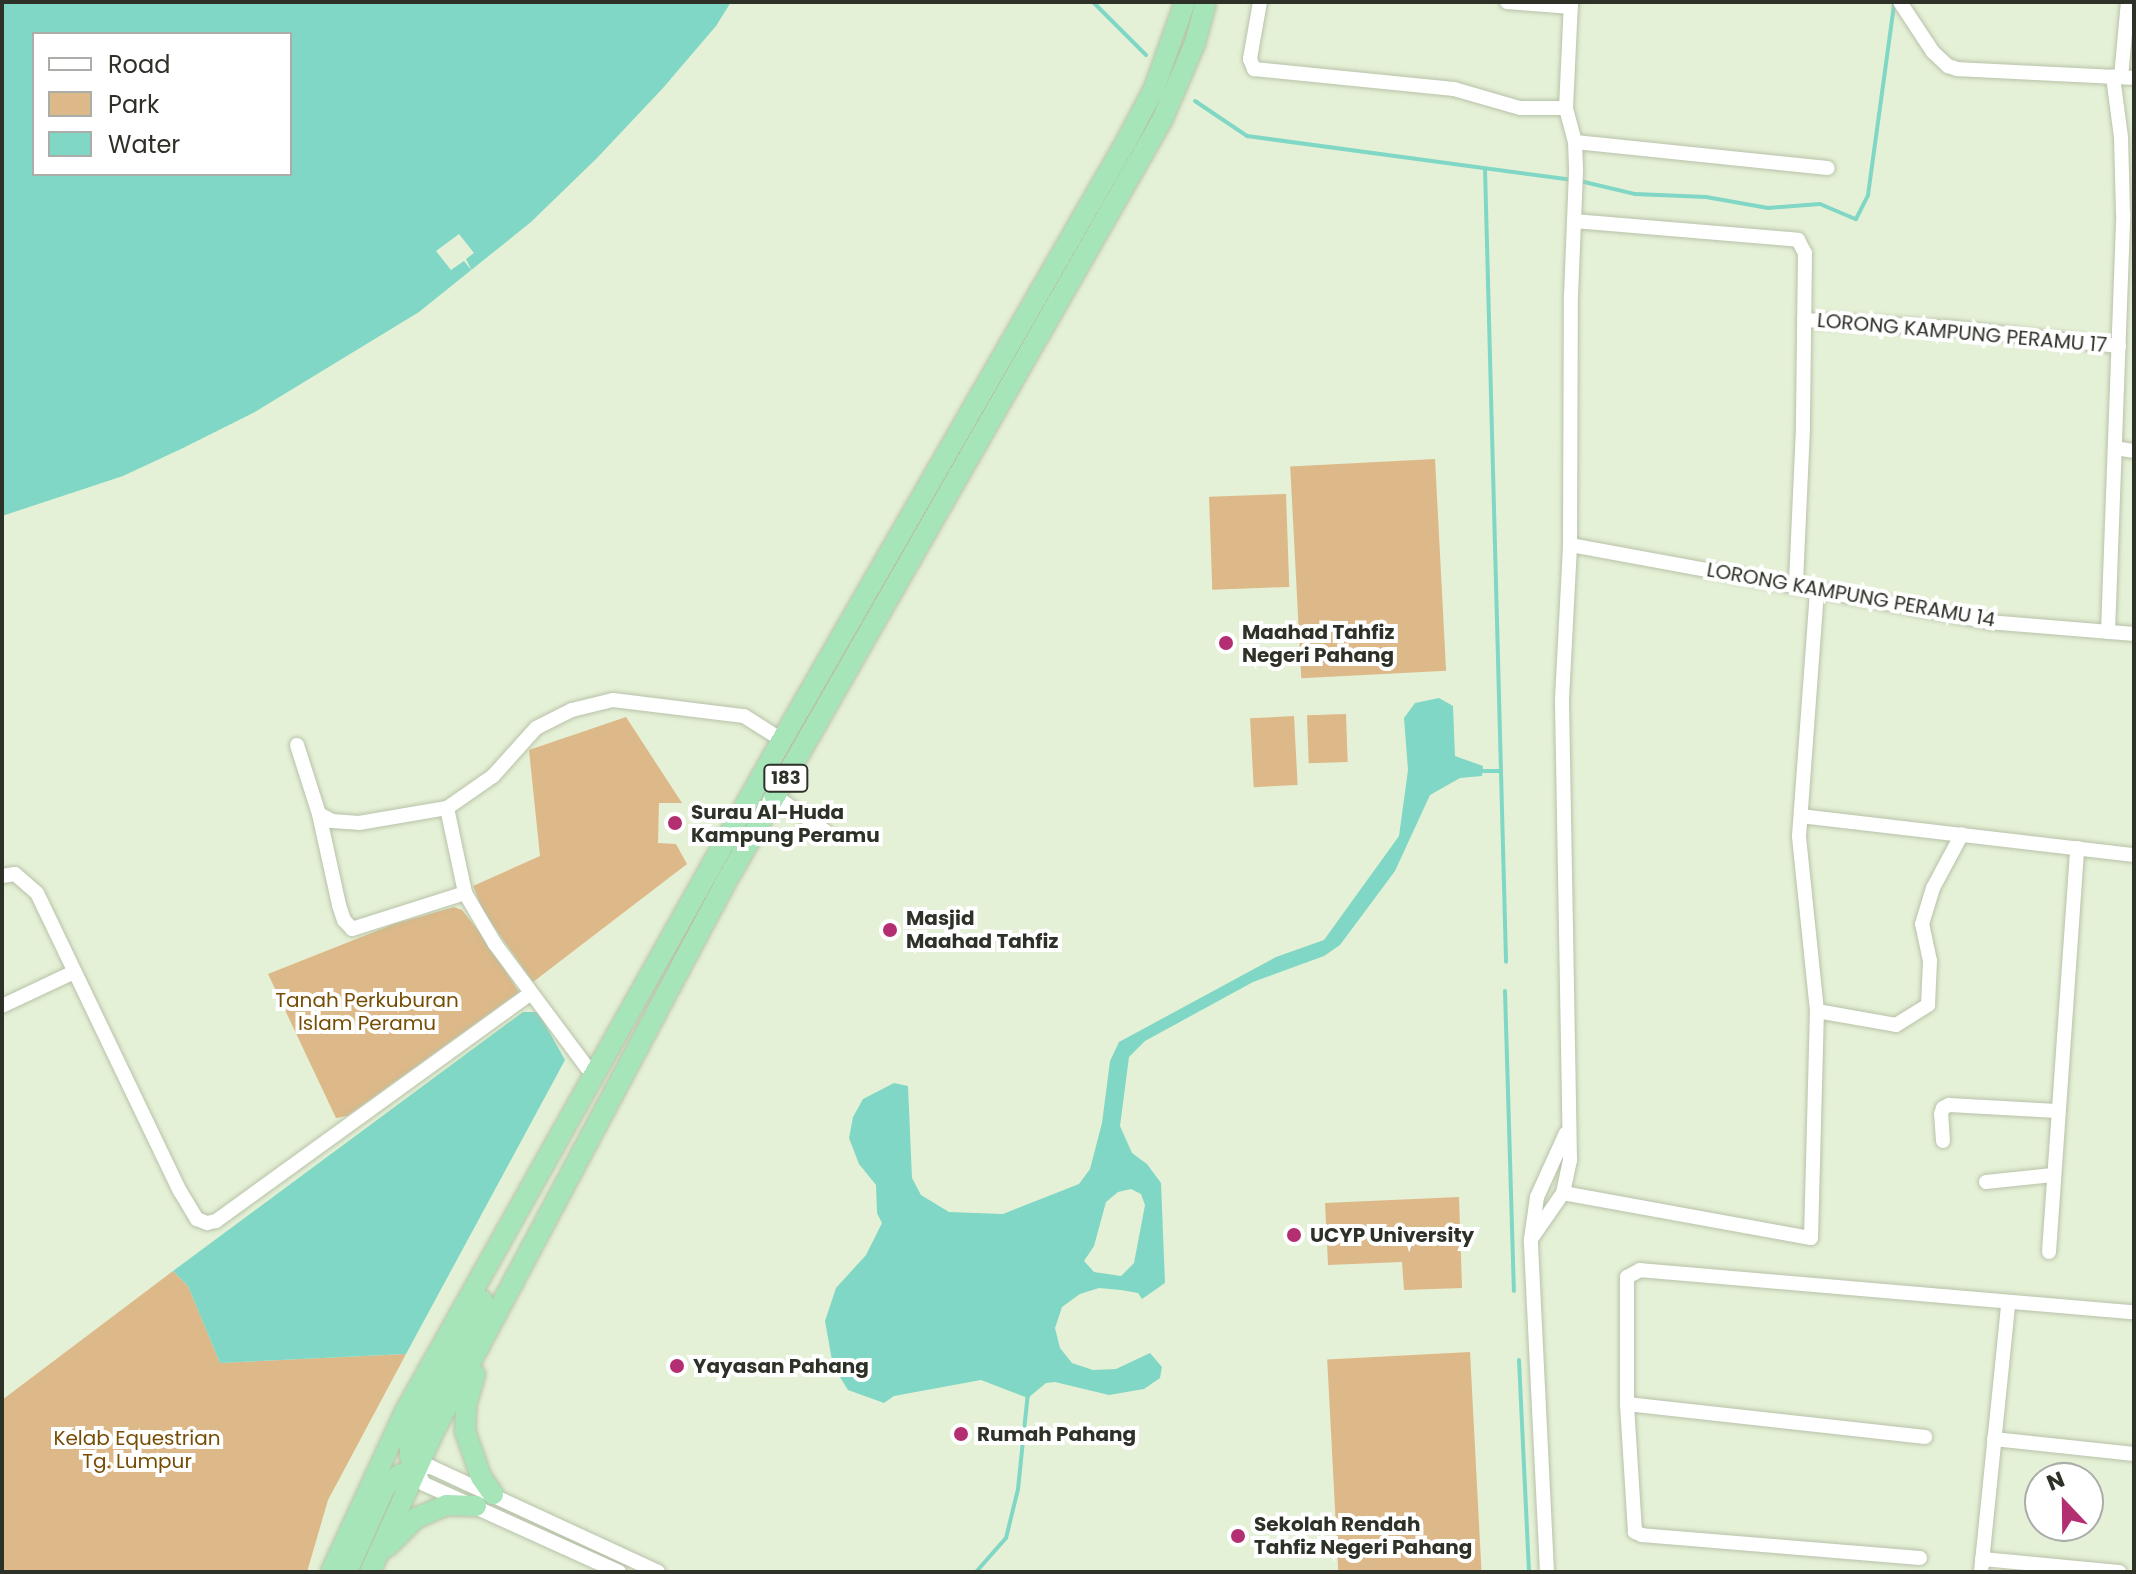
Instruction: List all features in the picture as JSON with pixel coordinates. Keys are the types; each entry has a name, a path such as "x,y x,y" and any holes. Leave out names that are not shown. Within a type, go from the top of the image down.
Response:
{"highway":[{"name":"183","path":"370,1571 416,1469 727,880 1164,92 1171,38 1185,2"},
{"name":"183","path":"331,1572 406,1410 782,740 1195,43 1206,2"},
{"path":"347,1572 385,1487 399,1475 416,1469 410,1457 410,1441 489,1290 489,1264"},
{"path":"370,1571 393,1539 416,1518 446,1505 484,1500 481,1477 465,1431 466,1405 487,1332"}],"street":[{"path":"1260,2 1250,65 1254,69 1454,89 1520,108 1566,108"},
{"path":"1507,2 1571,5 1566,108 1575,142 1576,169 1571,296 1570,545 1562,699 1570,1160 1563,1193 1531,1239"},
{"path":"1900,2 1933,52 1948,66 1981,71 2123,77"},
{"path":"2108,632 2123,213 2121,137 2128,2"},
{"path":"1575,142 1828,168"},
{"path":"1574,221 1798,240 1805,253 1796,584"},
{"name":"LORONG KAMPUNG PERAMU 17","path":"1804,320 1952,328 2119,346"},
{"path":"2115,448 2134,451"},
{"name":"LORONG KAMPUNG PERAMU 14","path":"1570,545 1796,584 1989,622 2134,634"},
{"path":"1563,1193 1811,1238 1817,1011 1799,836 1817,590"},
{"path":"319,814 332,821 359,823 447,808 493,776 536,728 572,710 599,702 625,701 728,712 754,720 782,740"},
{"path":"297,745 319,814 339,905 344,920 352,929 465,893"},
{"path":"775,796 825,831"},
{"path":"447,808 465,893 531,993 595,1078"},
{"path":"1801,816 2134,855"},
{"path":"1817,1011 1896,1025 1928,1005 1930,961 1922,924 1933,888 1962,834"},
{"path":"2049,1252 2057,1111 2072,971 2077,848"},
{"path":"2,876 15,874 37,893 184,1198 197,1219 207,1223 216,1221 531,993"},
{"path":"2,1006 74,972"},
{"path":"1943,1141 1941,1114 1943,1108 1949,1105 2057,1111"},
{"path":"1547,1572 1531,1239 1537,1197 1568,1129"},
{"path":"1986,1182 2053,1175"},
{"path":"1920,1558 1635,1532 1627,1404 1627,1277 1632,1271 2134,1312"},
{"path":"2008,1304 1982,1565 2119,1572"},
{"path":"1627,1404 1925,1437"},
{"path":"1994,1439 2134,1454"},
{"path":"416,1469 431,1467 484,1500 619,1572"},
{"path":"484,1500 658,1572"}],"green space":[{"path":"1435,459 1446,671 1301,678 1290,467"},
{"path":"1286,494 1289,587 1212,590 1209,497"},
{"path":"1346,714 1348,762 1309,763 1307,715"},
{"path":"1294,716 1298,785 1254,787 1250,718"},
{"path":"626,717 682,803 659,803 658,843 676,844 687,864 533,982 484,913 473,886 540,856 529,750"},
{"name":"Tanah Perkuburan Islam Peramu","path":"454,907 462,910 482,935 519,992 347,1116 336,1118 268,974 394,924"},
{"path":"1459,1197 1462,1288 1404,1290 1402,1262 1328,1265 1325,1203"},
{"name":"Kelab Equestrian Tg. Lumpur","path":"173,1271 188,1286 220,1363 406,1354 328,1500 307,1572 2,1572 2,1400"},
{"path":"1470,1352 1482,1572 1338,1572 1327,1359"}],"water":[{"path":"2,2 731,2 716,26 663,88 597,158 531,222 419,312 253,413 123,476 2,516"},
{"path":"1439,698 1453,706 1455,756 1483,766 1482,776 1460,778 1430,795 1395,871 1340,945 1324,956 1253,982 1145,1041 1129,1057 1120,1126 1132,1153 1147,1164 1161,1183 1165,1283 1142,1299 1138,1293 1099,1288 1080,1294 1062,1307 1055,1328 1060,1348 1072,1363 1093,1370 1116,1369 1150,1353 1162,1367 1160,1378 1144,1389 1109,1395 1055,1382 1046,1383 1028,1398 981,1380 894,1396 884,1403 848,1390 833,1366 825,1321 836,1288 866,1255 882,1223 877,1213 876,1185 859,1164 849,1138 853,1117 863,1099 894,1083 908,1086 912,1178 921,1195 949,1212 1003,1214 1079,1184 1090,1169 1102,1123 1110,1061 1119,1042 1276,957 1324,940 1399,836 1408,770 1404,718 1415,703","holes":["1131,1189 1141,1194 1145,1205 1134,1263 1121,1276 1094,1272 1084,1261 1094,1246 1106,1202 1118,1192"]},
{"path":"523,1012 538,1012 565,1060 406,1354 220,1363 188,1286 173,1271"}],"pier":[{"path":"459,234 474,253 466,259 472,271 464,261 451,270 436,251"}],"waterway":[{"path":"1093,2 1146,55"},
{"path":"1580,181 1635,194 1706,197 1768,208 1820,204 1856,219 1868,195 1894,5"},
{"path":"1195,101 1247,136 1571,180"},
{"path":"1485,169 1506,962"},
{"path":"1480,771 1501,771"},
{"path":"1505,991 1514,1291"},
{"path":"1519,1360 1529,1572"},
{"path":"976,1572 1006,1538 1018,1489 1028,1392"}],"place":[{"name":"Maahad Tahfiz Negeri Pahang","path":"1226,643"},
{"name":"Surau Al-Huda Kampung Peramu","path":"675,823"},
{"name":"Masjid Maahad Tahfiz","path":"890,930"},
{"name":"UCYP University","path":"1294,1235"},
{"name":"Yayasan Pahang","path":"677,1366"},
{"name":"Rumah Pahang","path":"961,1434"},
{"name":"Sekolah Rendah Tahfiz Negeri Pahang","path":"1238,1536"}]}
